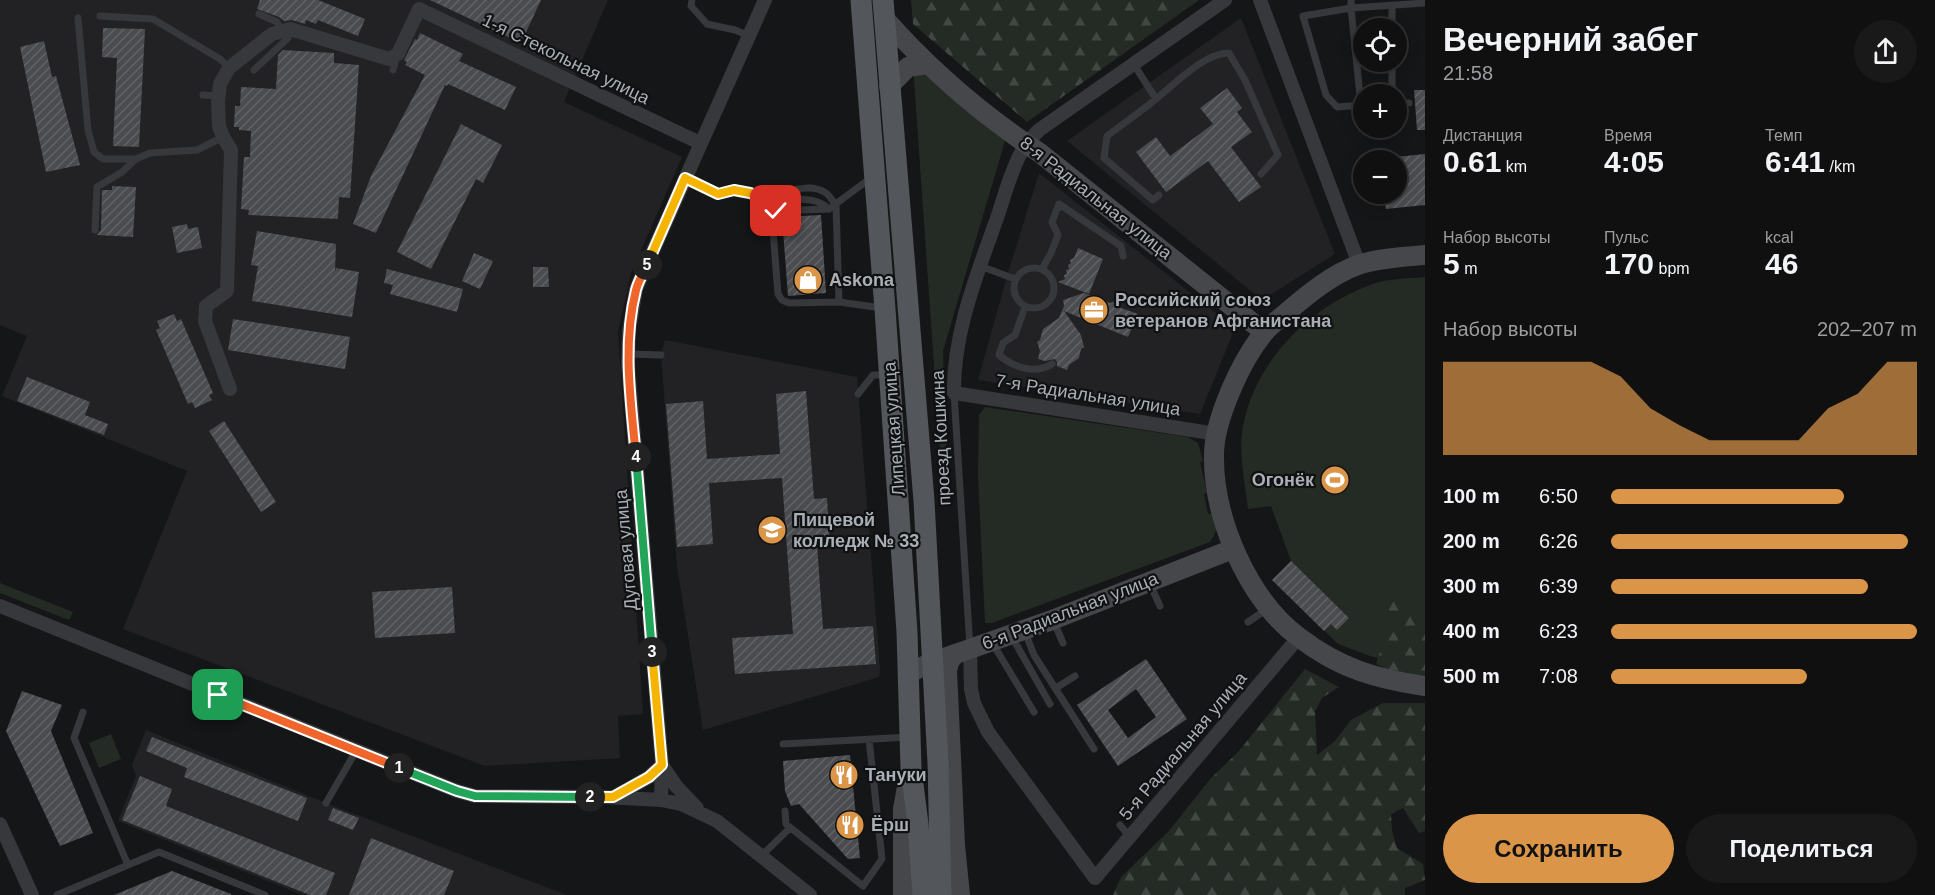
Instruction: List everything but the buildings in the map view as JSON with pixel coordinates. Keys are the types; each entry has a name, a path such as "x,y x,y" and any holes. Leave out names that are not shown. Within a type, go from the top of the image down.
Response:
{"main road":[{"name":"Липецкая улица","path":"861,0 890,375 908,673 911,768 918,824 922,895"},
{"name":"Липецкая улица","path":"884,9 924,501 938,763 941,895"},
{"name":"8-я Радиальная улица","path":"884,9 927,64 1264,332"},
{"path":"889,86 908,67 927,64"},
{"path":"1425,255 1359,264 1345,270 1302,299 1264,332 1239,371 1217,434 1214,455 1218,488 1233,549 1250,580 1283,624 1298,638 1324,655 1364,675 1425,686"},
{"name":"6-я Радиальная улица","path":"908,673 1052,620 1233,549"},
{"path":"960,895 947,670 949,662 963,651"},
{"path":"938,763 956,845"},
{"path":"903,895 903,809 911,768"}],"street":[{"name":"Дуговая улица","path":"661,800 662,765 628,354 629,330 636,289 765,0"},
{"name":"проезд Кошкина","path":"954,393 953,374 959,340 980,266 1016,163 1026,144 1039,129 1225,0"},
{"path":"1260,0 1359,264"},
{"name":"1-я Стекольная улица","path":"286,29 389,59 393,63 415,7 700,143"},
{"path":"231,389 205,321 206,306 227,291 231,150 219,126 220,84 229,68 272,34 286,29"},
{"name":"7-я Радиальная улица","path":"954,393 1217,434"},
{"path":"0,606 457,791 475,796 613,797 661,800 681,804 717,821 810,895"},
{"name":"5-я Радиальная улица","path":"1095,878 1298,638"},
{"name":"проезд Кошкина","path":"963,651 975,703 988,732 1095,878"},
{"path":"613,797 649,777 662,765 676,786 701,813"},
{"path":"0,825 32,895"}],"lane":[{"path":"692,0 691,6 707,24 735,30 749,36"},
{"path":"1353,106 1337,107 1326,95 1304,16 1351,4 1425,3"},
{"path":"1351,4 1360,84"},
{"path":"1392,5 1392,18"},
{"path":"254,70 288,38 286,29 259,14"},
{"path":"100,16 153,19 220,59 229,68"},
{"path":"78,18 88,130 94,152 103,159 136,159"},
{"path":"1159,195 1153,200 1104,158 1107,136 1188,72 1220,53 1229,53 1245,80 1278,155 1261,174"},
{"path":"1133,63 1156,99"},
{"path":"203,95 219,96"},
{"path":"95,230 97,187 122,172 136,159 150,153 197,150 223,137"},
{"path":"774,215 832,207 876,174"},
{"path":"685,178 718,194 734,190 750,193 771,204 774,215 778,294 782,300 789,303 839,302 885,309"},
{"path":"771,204 780,195 792,191 814,189 826,193 832,207 839,302"},
{"path":"1042,269 1052,253 1058,235 1052,222 1059,204 1121,246 1123,256"},
{"path":"980,266 1016,279"},
{"path":"1027,269 1042,269 1050,275 1054,283 1051,301 1043,307 1034,309 1025,307 1014,295 1013,287 1016,279 1027,269"},
{"path":"1025,307 1015,335 1003,343 999,355 1008,363 1021,368 1044,369 1052,364"},
{"path":"628,354 661,355"},
{"path":"858,394 873,375 890,375"},
{"name":"проезд Кошкина","path":"954,393 963,651"},
{"path":"1148,582 1160,606"},
{"path":"1248,622 1269,607"},
{"path":"1052,620 1063,644"},
{"path":"1018,632 1094,749"},
{"path":"1018,632 1050,704"},
{"path":"992,641 1034,712"},
{"path":"1056,688 1076,676"},
{"path":"83,711 74,738 128,865"},
{"path":"783,744 910,737"},
{"path":"785,811 786,824 790,828 863,886 882,859 869,740"},
{"path":"326,803 356,751"},
{"path":"1120,825 1130,837"},
{"path":"761,856 790,828"},
{"path":"57,895 159,852 265,895"}],"shaded area":[{"path":"0,0 608,0 564,102 682,157 631,273 618,332 643,714 618,716 620,758 485,766 123,629 187,471 2,396 27,336 0,325"},
{"path":"1241,18 1335,254 1262,300 1067,141"},
{"path":"1039,173 1235,328 1200,414 978,380"},
{"name":"Пищевой колледж № 33","path":"665,340 857,377 879,677 703,730 677,566 661,355"},
{"path":"146,730 326,803 567,895 303,895 118,821 136,776 132,765"}],"green space":[{"path":"911,0 1199,0 1027,122 913,24"},
{"path":"913,65 1005,141 943,351 947,464 941,466"},
{"name":"Огонёк","path":"1425,277 1425,666 1406,665 1370,656 1338,644 1272,580 1291,561 1271,506 1248,509 1241,447 1243,426 1260,379 1288,339 1306,322 1326,307 1370,285 1390,280"},
{"path":"985,407 1188,437 1198,443 1203,461 1200,462 1207,493 1204,494 1208,514 1214,513 1216,521 1216,532 1213,538 1210,542 992,623 985,623 978,476 979,415"},
{"path":"0,583 73,612 69,620 0,593"},
{"path":"1402,596 1419,615 1420,624 1425,633 1425,676 1397,673 1376,664 1385,638 1390,602"},
{"path":"1305,669 1339,687 1322,698 1315,711 1317,755 1335,741 1351,720 1383,703 1425,703 1425,831 1419,833 1403,808 1391,814 1392,831 1397,848 1423,864 1425,880 1405,888 1405,895 1113,895 1121,877 1168,832 1211,778 1239,751"},
{"path":"111,734 121,759 99,768 89,743"}],"place":[{"name":"Askona","path":"808,280"},
{"name":"Российский союз ветеранов Афганистана","path":"1094,310"},
{"name":"Огонёк","path":"1335,480"},
{"name":"Пищевой колледж № 33","path":"772,530"},
{"name":"Тануки","path":"844,775"},
{"name":"Ёрш","path":"850,825"}],"route":[{"path":"218,695 457,791 475,796 613,797 649,777 662,765 628,365 629,330 636,289 685,178 718,194 734,190 750,193 771,204 772,218 776,211"}]}
